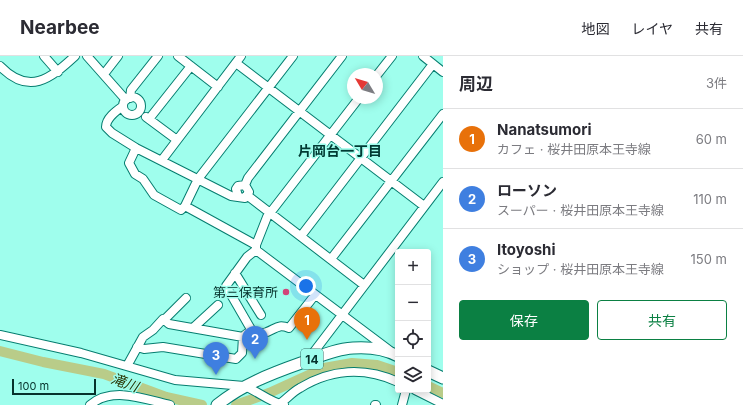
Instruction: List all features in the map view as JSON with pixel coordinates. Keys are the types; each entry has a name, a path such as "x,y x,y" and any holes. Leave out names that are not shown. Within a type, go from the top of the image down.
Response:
{"main road":[{"name":"14","path":"217,405 231,394 306,361 334,351 367,348 395,355"},
{"path":"431,372 443,378"}],"street":[{"path":"44,56 58,72"},
{"path":"0,66 16,80 28,83 40,82 58,72 75,56"},
{"path":"87,56 126,101 126,113 133,115 139,112 141,108 138,100 126,101"},
{"path":"104,74 118,56"},
{"path":"158,56 131,90 126,101 106,124 106,127 136,148 162,160 198,180 231,196 245,198 248,196"},
{"path":"178,56 218,87"},
{"path":"136,148 129,163 135,174 143,179 154,195 181,210 185,206 198,180 293,56"},
{"path":"245,185 248,178 342,56"},
{"path":"383,68 392,56"},
{"path":"423,56 443,72"},
{"path":"162,160 239,59 269,88 424,206"},
{"path":"301,236 433,64"},
{"path":"149,119 191,66"},
{"path":"252,331 226,286 256,247 270,213 354,104"},
{"path":"139,112 177,140"},
{"path":"331,259 443,114"},
{"path":"306,361 443,182"},
{"path":"245,185 249,192 248,196"},
{"path":"238,196 236,189 238,186 245,185"},
{"path":"248,196 364,285"},
{"path":"185,206 256,247 315,295 395,354"},
{"path":"235,273 261,314"},
{"path":"137,347 144,349 163,346 236,359 242,353 243,337 246,333 252,331 266,333 281,325 289,328 315,295"},
{"path":"127,366 137,347 144,338 186,298"},
{"path":"194,328 218,305"},
{"path":"164,320 169,324 243,337"},
{"path":"0,335 70,350 175,380 248,387 280,405 305,385 337,374 364,372 376,373 395,381"},
{"path":"402,405 405,393"},
{"path":"421,393 443,404"},
{"path":"90,405 100,398 117,395 135,397 170,405"}],"waterway":[{"name":"滝川","path":"0,351 43,362 104,374 166,397 202,405"},
{"name":"滝川","path":"236,405 269,393 324,368 352,363 377,365 395,371"},
{"name":"滝川","path":"431,387 443,393"}],"place":[{"name":"第三保育所","path":"286,292"},
{"name":"Nanatsumori","path":"307,340"},
{"name":"ローソン","path":"255,359"},
{"name":"Itoyoshi","path":"216,375"}],"district":[{"name":"片岡台一丁目","path":"340,150"}]}
